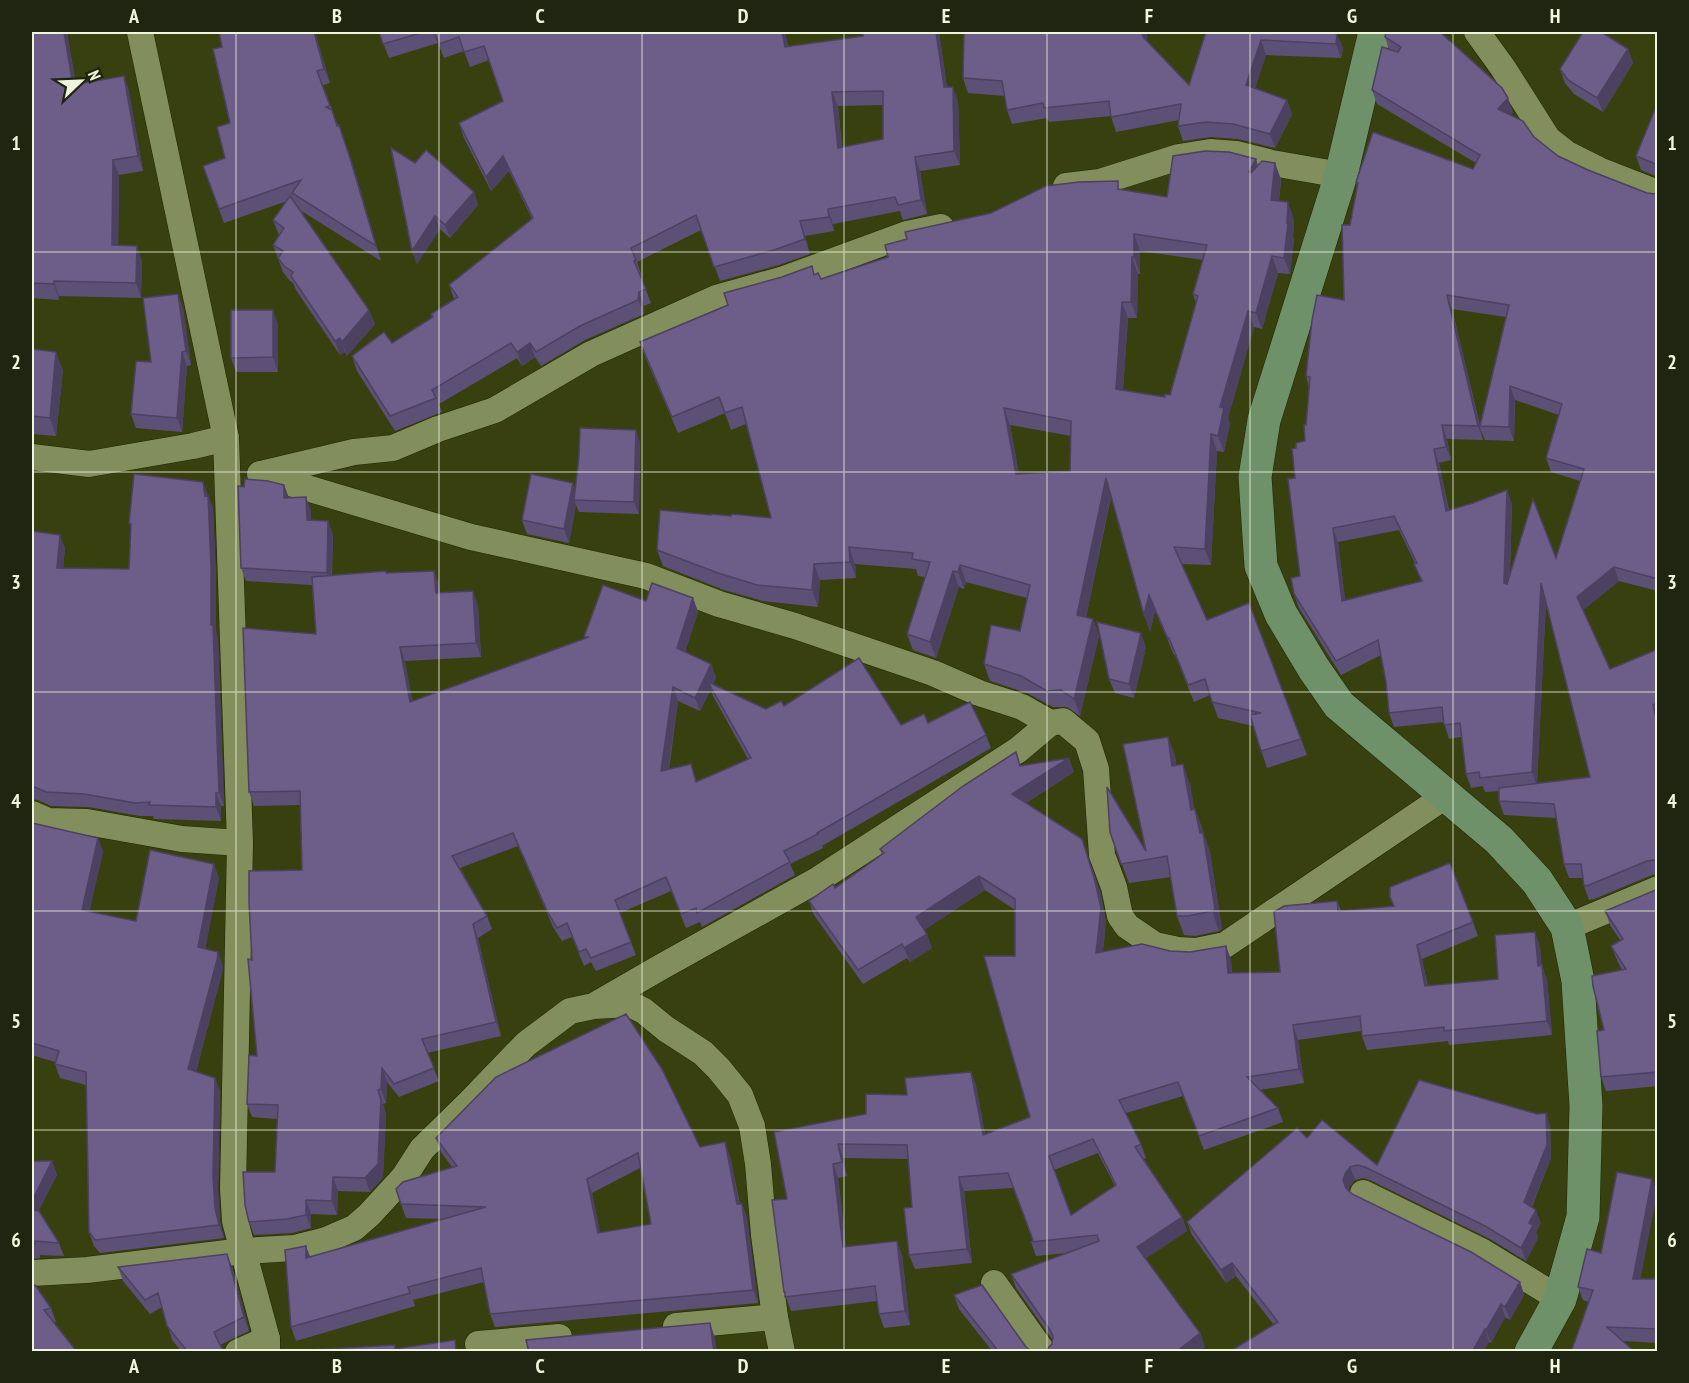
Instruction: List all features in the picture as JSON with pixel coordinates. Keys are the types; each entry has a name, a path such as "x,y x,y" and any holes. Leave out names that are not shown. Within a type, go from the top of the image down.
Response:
{"main road":[{"path":"1375,32 1341,175 1264,420 1255,477 1261,566 1281,614 1339,705 1499,840 1538,881 1567,927 1578,981 1586,1106 1583,1217 1560,1299 1531,1352"}],"street":[{"path":"140,32 227,449 240,843 233,1189 235,1221 267,1345 238,1352"},
{"path":"1477,32 1548,139 1566,154 1599,170 1658,193"},
{"path":"1039,192 1048,188 1100,182 1179,157 1210,152 1237,154 1272,163 1341,175"},
{"path":"260,474 354,452 393,448 438,429 495,410 591,354 716,298 784,279 907,234 960,222"},
{"path":"32,456 89,464 193,446 227,449 260,474 471,537 646,576 719,604 795,626 933,673 979,693 1022,707 1050,723"},
{"path":"594,1006 819,879 1018,750 1050,723 1063,721 1087,741 1096,769 1102,855 1114,887 1120,916 1126,926 1155,945 1178,950 1196,951 1225,945 1447,795"},
{"path":"32,814 48,821 87,822 182,839 240,843"},
{"path":"1567,927 1658,889"},
{"path":"32,1273 87,1270 243,1251 294,1248 326,1240 354,1228 404,1178 422,1149 526,1044 570,1011 594,1006 630,1004 644,1011 666,1029 703,1053 740,1095 752,1126 775,1317 782,1352"},
{"path":"1363,1193 1483,1252 1560,1299"},
{"path":"994,1283 1043,1352"},
{"path":"651,1329 775,1317"},
{"path":"478,1344 582,1335"}],"building":[{"path":"32,32 64,32 73,85 124,76 138,156 113,160 112,245 137,246 136,283 54,281 54,284 32,283"},
{"path":"219,32 314,32 324,69 317,71 330,106 326,107 332,110 337,126 339,125 376,246 292,193 301,180 219,209 203,166 225,158 217,127 230,123 213,49 222,47"},
{"path":"379,32 424,32 383,44"},
{"path":"434,32 782,32 785,47 863,36 863,32 936,32 944,87 953,87 954,151 915,157 921,200 898,205 895,197 828,209 829,217 800,221 805,239 714,267 696,215 631,248 646,289 639,292 638,300 580,326 536,352 530,343 517,352 511,343 432,390 436,398 390,416 352,356 384,332 392,343 433,317 431,314 458,297 449,285 533,218 503,156 486,177 459,123 503,101 484,46 464,52 459,37 439,44","holes":["883,91 883,139 838,148 832,92"]},
{"path":"964,32 1142,32 1143,37 1189,85 1206,32 1330,32 1337,34 1336,44 1261,40 1246,85 1287,100 1270,134 1233,124 1206,122 1178,126 1181,104 1111,117 1109,101 1044,108 1043,103 1007,110 1002,81 963,78"},
{"path":"1386,32 1440,32 1502,88 1508,98 1498,109 1523,121 1534,137 1558,156 1647,193 1658,193 1658,579 1614,567 1577,597 1610,669 1656,650 1658,607 1658,703 1653,705 1658,726 1658,861 1647,861 1589,885 1584,886 1581,864 1564,864 1554,804 1499,801 1499,788 1590,777 1541,583 1532,772 1480,778 1479,772 1466,774 1460,723 1444,725 1442,707 1389,713 1378,640 1336,661 1294,594 1291,578 1300,576 1288,479 1295,478 1292,449 1296,448 1296,443 1305,441 1304,425 1306,425 1310,377 1306,376 1312,320 1317,295 1344,300 1342,225 1350,225 1358,183 1356,182 1373,132 1473,169 1480,155 1372,90 1382,47 1398,52 1401,47 1385,37","holes":["1447,295 1509,305 1480,426 1509,427 1510,386 1562,404 1546,458 1584,469 1556,558 1533,499 1507,584 1504,583 1507,490 1446,511 1434,449 1446,447 1442,425 1478,426","1394,516 1417,563 1414,564 1422,581 1342,601 1333,528"]},
{"path":"1583,32 1601,32 1628,49 1597,98 1568,80 1560,69"},
{"path":"1658,102 1658,165 1636,156"},
{"path":"391,148 415,163 426,150 474,192 445,225 435,216 412,251"},
{"path":"1205,151 1229,152 1256,159 1249,172 1251,173 1262,161 1275,163 1271,200 1288,202 1284,258 1272,256 1256,313 1248,311 1220,407 1224,408 1218,436 1211,434 1205,549 1174,547 1207,620 1249,603 1301,739 1261,751 1250,715 1261,713 1212,702 1205,679 1188,685 1149,595 1144,615 1106,478 1077,615 1093,619 1074,699 1061,690 1047,691 1021,676 984,664 991,625 1020,631 1030,585 960,565 958,572 953,571 930,642 907,634 930,562 912,559 913,553 849,547 850,562 814,564 812,590 757,585 657,550 660,510 771,518 742,407 725,413 719,397 672,417 640,342 728,305 724,293 812,266 814,275 818,273 821,279 888,257 885,245 907,239 905,232 991,213 1046,186 1118,181 1118,189 1167,197 1173,156","holes":["1134,234 1207,245 1193,294 1198,296 1170,395 1165,394 1165,397 1116,389 1122,302 1131,302","1004,408 1071,421 1070,471 1016,474"]},
{"path":"290,196 369,310 342,342 340,338 335,341 291,276 293,272 278,258 283,251 273,245 284,228 273,220"},
{"path":"178,294 186,351 182,352 177,418 131,414 136,361 151,362 143,298"},
{"path":"231,310 273,310 273,357 231,358"},
{"path":"32,349 56,352 50,418 32,416"},
{"path":"580,428 636,430 634,502 574,500"},
{"path":"134,474 203,482 205,496 208,495 219,793 216,793 216,807 149,805 150,802 135,803 84,794 46,792 32,786 32,531 60,535 57,568 129,569 131,524 129,523"},
{"path":"531,474 573,483 564,529 522,520"},
{"path":"245,479 284,485 284,498 306,497 307,520 328,521 327,573 241,568 238,486 244,487"},
{"path":"386,571 386,573 434,571 436,593 473,591 476,643 400,647 410,702 589,637 584,637 603,585 646,601 652,583 693,598 677,648 711,664 695,698 673,687 661,771 691,764 696,782 751,758 708,682 766,709 781,701 784,706 859,658 901,725 924,714 928,723 970,702 986,735 818,834 784,851 790,862 697,913 696,908 681,914 666,877 615,900 631,942 591,958 586,949 579,952 567,923 557,928 548,913 513,833 452,856 487,916 473,924 496,1022 422,1039 434,1068 394,1084 382,1068 381,1089 378,1090 381,1100 378,1164 365,1178 333,1177 332,1201 306,1200 306,1215 249,1222 245,1205 243,1172 275,1172 278,1105 247,1104 249,1055 257,1056 248,959 252,960 249,871 302,870 300,791 249,792 243,628 316,634 312,577"},
{"path":"1097,622 1141,633 1129,684 1109,679"},
{"path":"1168,737 1172,766 1183,764 1191,810 1195,809 1200,833 1203,833 1215,909 1188,916 1177,916 1167,856 1121,864 1110,832 1107,787 1146,851 1123,744"},
{"path":"1016,752 1020,766 1069,758 1012,794 1082,839 1101,908 1096,953 1142,944 1170,951 1190,952 1226,946 1228,973 1280,972 1274,912 1284,906 1337,901 1338,911 1394,906 1390,897 1390,887 1450,863 1473,922 1417,945 1425,986 1498,979 1495,935 1535,932 1538,966 1542,965 1547,1021 1444,1031 1444,1027 1362,1036 1360,1016 1293,1025 1299,1069 1247,1077 1278,1108 1199,1136 1178,1082 1119,1100 1141,1144 1135,1147 1182,1217 1137,1247 1200,1333 1176,1352 1043,1352 1052,1344 1053,1336 1011,1274 1099,1241 1097,1235 1031,1242 1033,1240 1008,1173 959,1177 967,1249 909,1255 904,1208 912,1207 907,1145 838,1144 842,1162 833,1164 843,1247 897,1241 905,1311 879,1314 875,1286 785,1297 772,1200 787,1199 774,1132 866,1114 866,1094 907,1095 905,1078 971,1072 983,1135 1030,1117 984,956 1015,956 1015,899 979,876 916,917 927,934 904,948 902,944 858,970 809,901 833,884 835,888 884,853 880,849 963,786","holes":["1093,1139 1116,1185 1071,1215 1049,1156"]},
{"path":"32,823 98,838 82,910 136,921 150,850 214,864 198,947 218,952 217,960 188,1069 215,1078 213,1176 215,1208 219,1225 95,1240 89,1232 86,1072 55,1064 59,1051 32,1043"},
{"path":"1658,889 1658,1072 1601,1077 1597,1031 1604,1030 1592,976 1626,969 1611,946 1623,939 1605,911"},
{"path":"626,1014 662,1069 700,1147 725,1142 737,1204 742,1204 753,1290 490,1314 481,1268 408,1287 410,1293 291,1327 285,1250 306,1246 306,1258 486,1207 401,1204 396,1189 403,1182 457,1166 436,1138 496,1077","holes":["638,1153 651,1224 598,1233 587,1179"]},
{"path":"1419,1080 1537,1114 1546,1113 1547,1145 1524,1202 1536,1210 1529,1223 1533,1225 1521,1248 1485,1226 1365,1167 1358,1165 1350,1167 1343,1180 1346,1188 1352,1194 1471,1252 1520,1282 1505,1307 1501,1304 1472,1352 1229,1352 1278,1322 1232,1263 1221,1270 1187,1222 1297,1128 1307,1138 1322,1120 1377,1165"},
{"path":"32,1161 52,1161 32,1201"},
{"path":"1617,1172 1652,1179 1633,1279 1658,1279 1658,1329 1607,1327 1635,1352 1571,1352 1593,1290 1578,1287 1587,1249 1601,1253"},
{"path":"32,1210 39,1211 59,1243 35,1241 35,1244 32,1244"},
{"path":"227,1254 244,1317 214,1332 225,1352 188,1352 167,1326 158,1293 145,1300 118,1267"},
{"path":"32,1285 35,1285 51,1308 44,1310 77,1352 32,1352"},
{"path":"982,1285 1026,1347 1032,1352 999,1352 954,1295"},
{"path":"710,1323 714,1352 529,1352 526,1340"},
{"path":"455,1340 456,1352 292,1352 395,1345 395,1349"}]}
